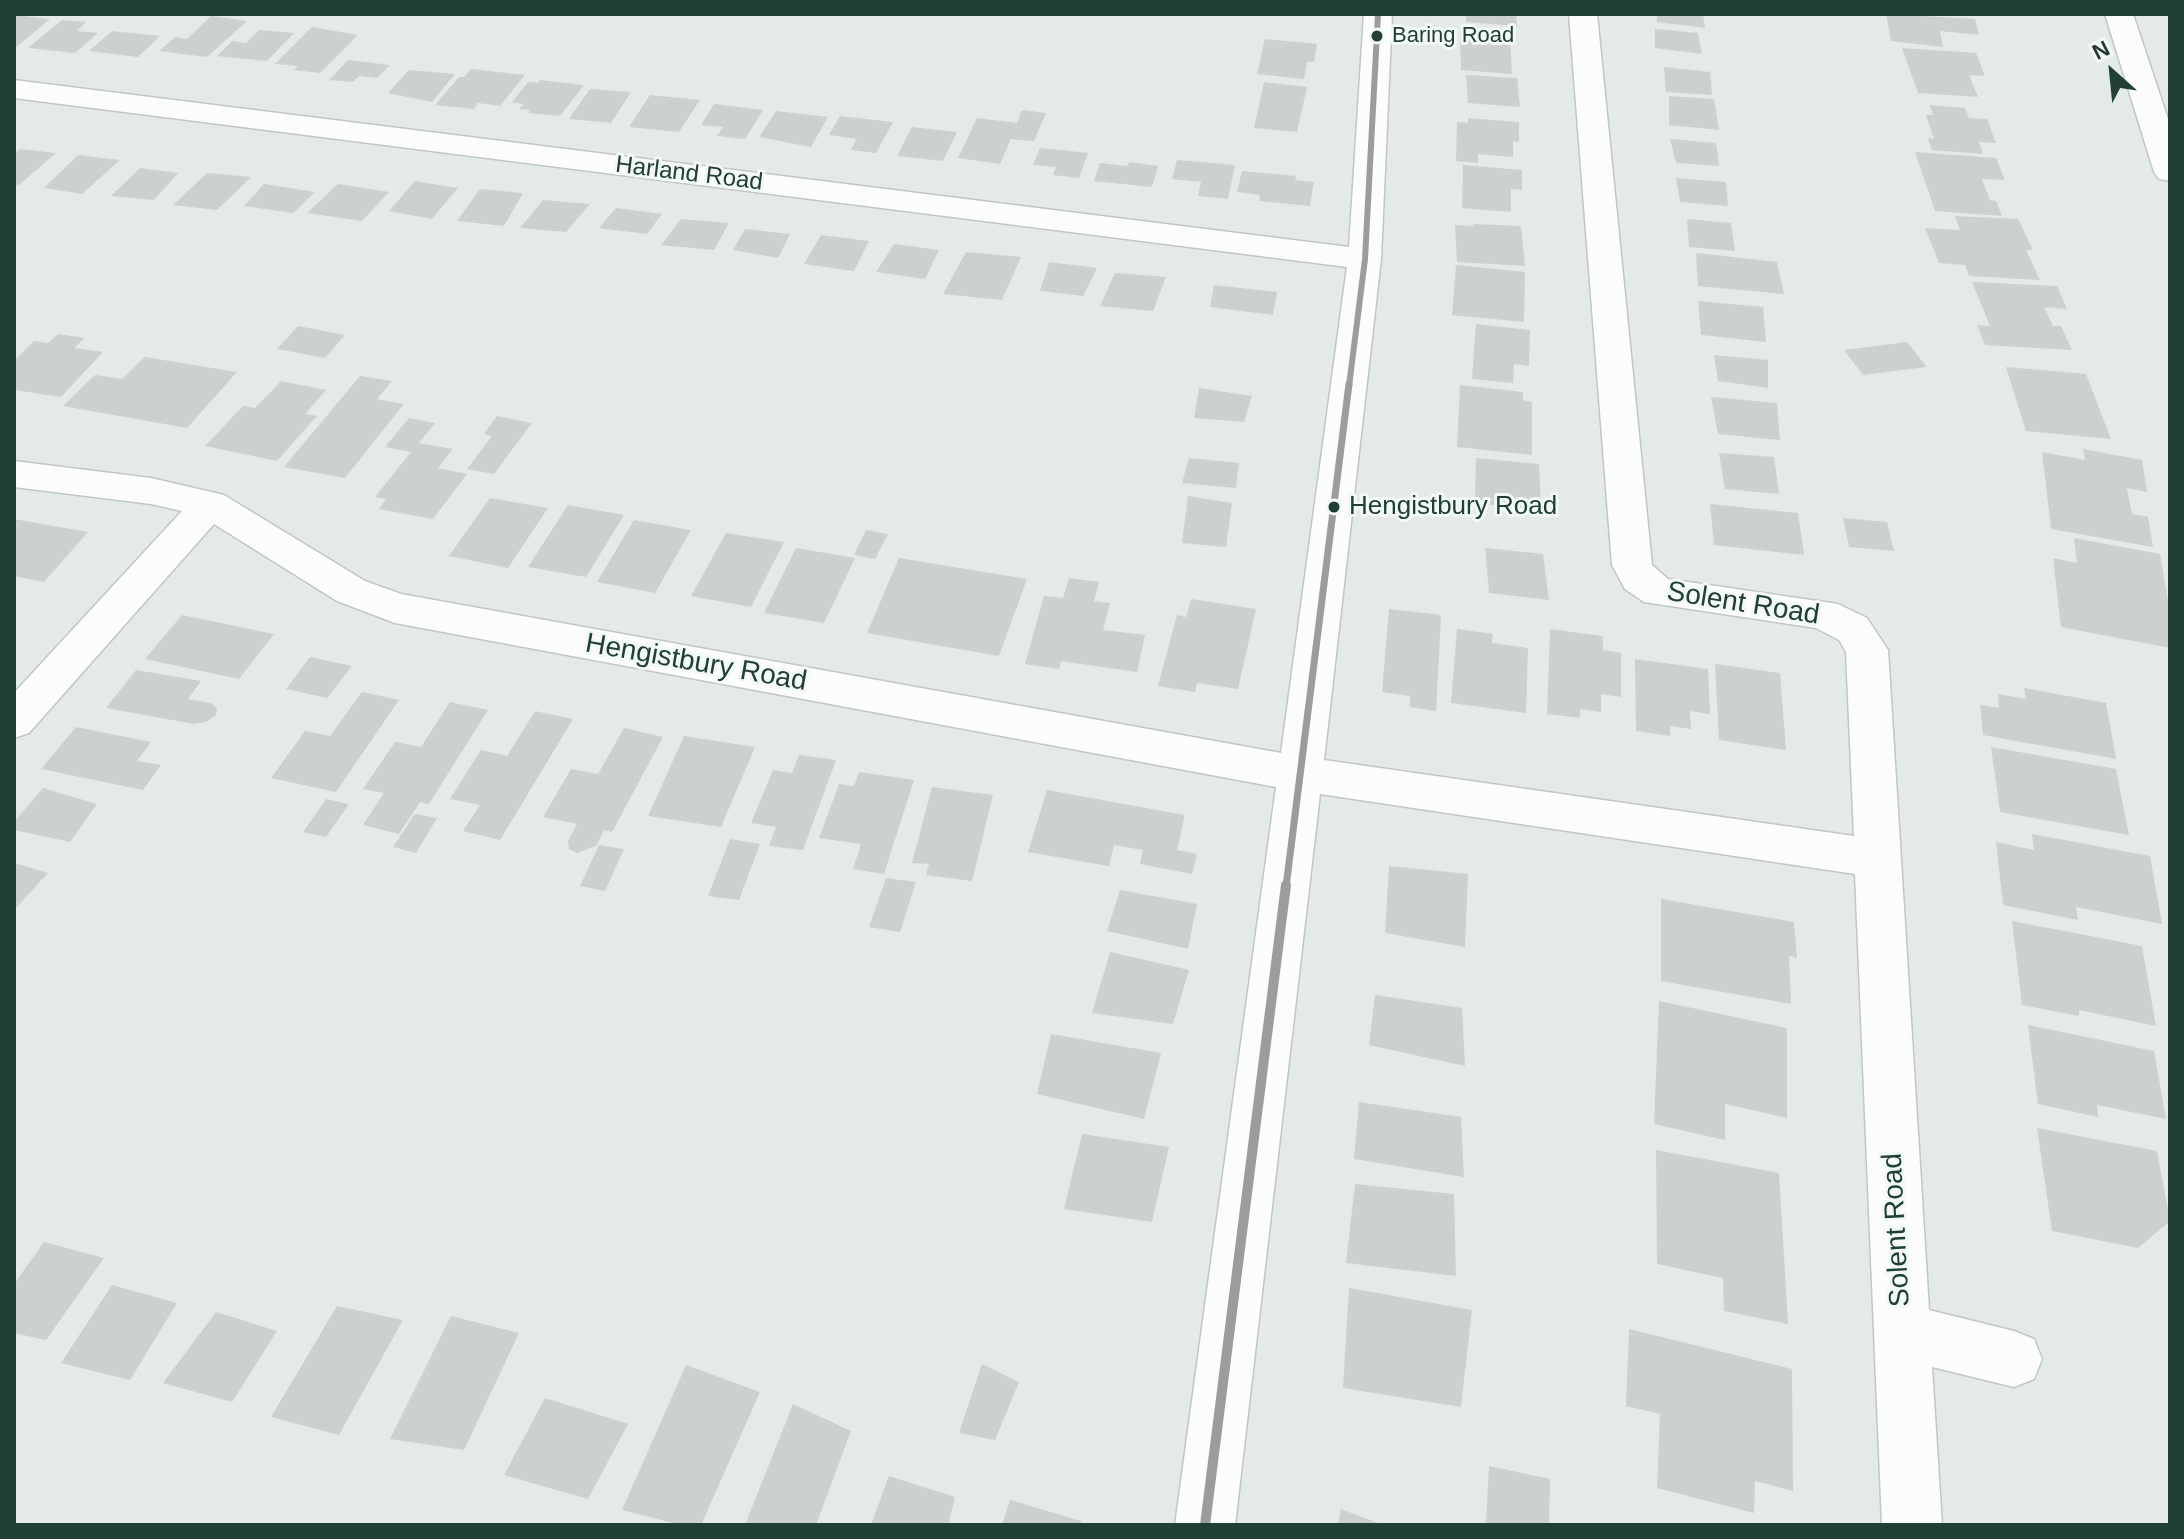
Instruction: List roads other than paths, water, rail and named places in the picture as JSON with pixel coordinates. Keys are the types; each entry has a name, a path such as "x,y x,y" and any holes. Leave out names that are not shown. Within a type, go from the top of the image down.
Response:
{"street":[{"path":"1205,1525 1365,259 1378,14"},
{"name":"Solent Road","path":"1583,14 1632,565 1639,579 1658,592 1824,614 1853,629 1867,650 1912,1525"},
{"path":"2119,14 2170,172"},
{"name":"Harland Road","path":"14,89 1365,259"},
{"name":"Hengistbury Road","path":"14,474 151,491 210,504 351,591 395,608 1300,774 1877,858"},
{"path":"14,721 210,504"},
{"name":"Solent Road","path":"1902,1332 2014,1359"}],"place":[{"name":"Baring Road","path":"1377,36"},
{"name":"Hengistbury Road","path":"1334,507"}]}
